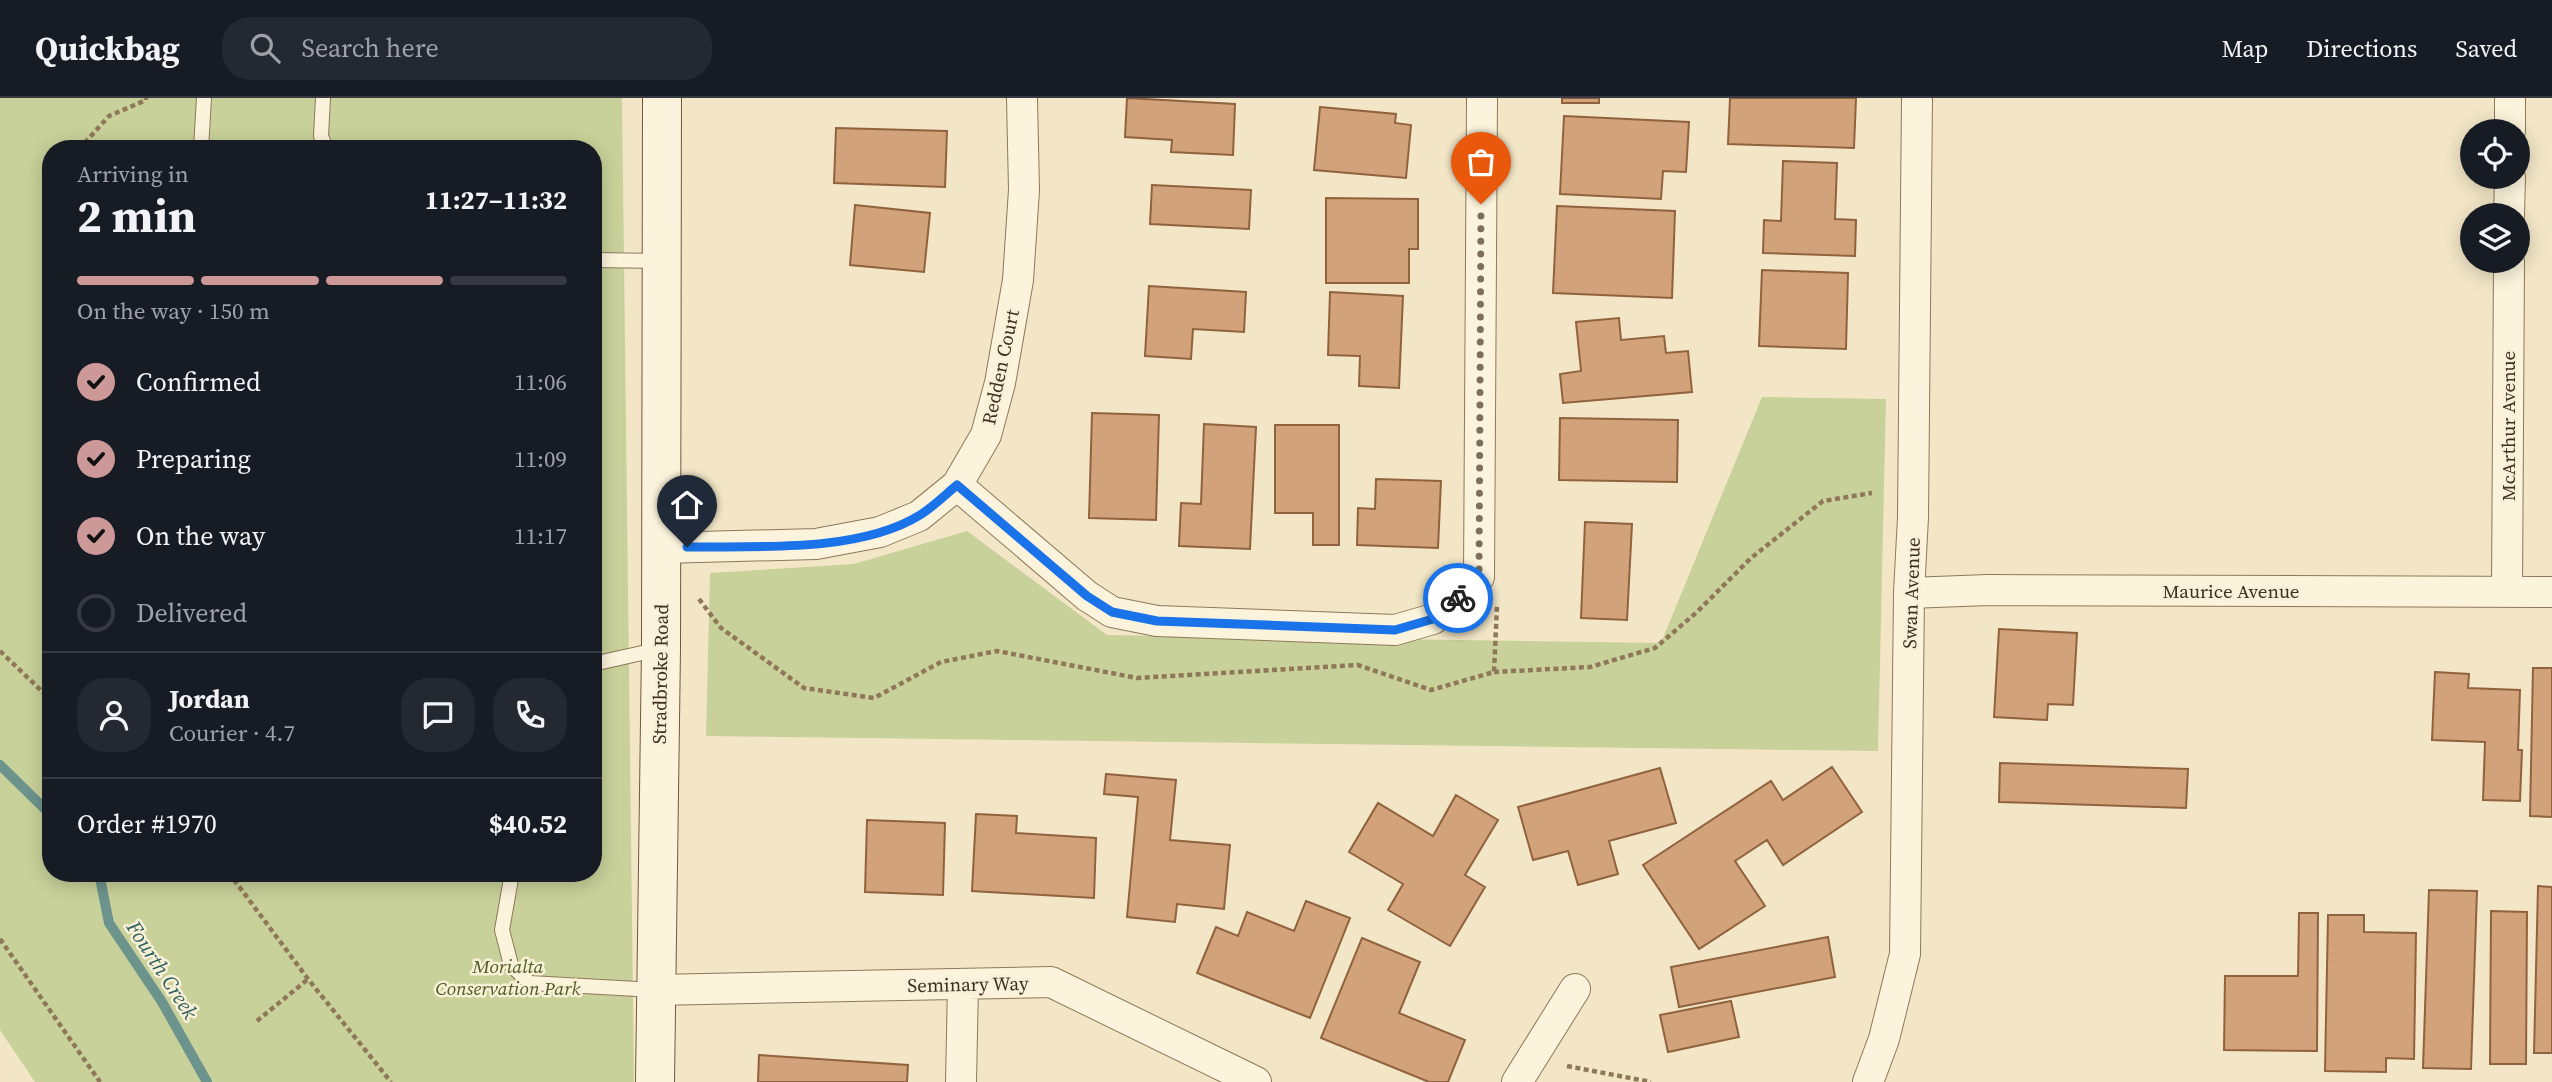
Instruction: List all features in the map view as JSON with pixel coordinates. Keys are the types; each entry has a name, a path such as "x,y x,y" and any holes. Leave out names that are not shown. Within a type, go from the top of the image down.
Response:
{"main road":[{"name":"Stradbroke Road","path":"655,1082 661,548 662,98"}],"street":[{"name":"Redden Court","path":"661,548 816,544 880,532 919,516 957,485 986,435 1000,383 1018,281 1024,190 1022,98"},
{"path":"957,485 1087,596 1112,612 1157,621 1395,630 1433,619 1479,577 1482,98"},
{"name":"Swan Avenue","path":"1868,1082 1884,1039 1905,954 1917,98"},
{"path":"2510,98 2510,119"},
{"name":"McArthur Avenue","path":"2507,592 2509,273"},
{"name":"Maurice Avenue","path":"1909,593 1988,590 2552,593"},
{"name":"Seminary Way","path":"656,990 1051,982 1256,1082"},
{"path":"961,1082 963,984"},
{"path":"1525,1070 1575,989"}],"lane":[{"path":"202,140 204,98"},
{"path":"323,98 323,140"},
{"path":"602,260 662,261"},
{"path":"602,662 660,649"},
{"path":"510,882 502,930 511,965 530,983 656,990"}],"path":[{"path":"87,140 109,116 146,98"},
{"path":"699,598 721,628 804,688 874,698 941,662 998,651 1137,678 1358,666 1432,691 1494,672 1590,667 1655,648 1697,612 1751,558 1823,501 1872,494"},
{"path":"1494,672 1497,603"},
{"path":"0,651 42,691"},
{"path":"236,882 307,979 391,1082"},
{"path":"0,939 100,1082"},
{"path":"257,1021 307,979"},
{"path":"1525,1070 1651,1082"}],"green space":[{"name":"Morialta Conservation Park","path":"0,98 622,98 634,1082 35,1082 0,1030"},
{"path":"1762,397 1886,399 1878,751 706,736 710,573 854,564 967,531 1107,635 1661,643"}],"building":[{"path":"1127,98 1235,104 1233,155 1171,152 1172,140 1125,137"},
{"path":"1562,98 1599,98 1599,103 1562,103"},
{"path":"1730,98 1856,98 1854,148 1728,144"},
{"path":"1320,107 1396,114 1395,123 1411,125 1406,178 1314,170"},
{"path":"1564,116 1689,122 1686,172 1663,171 1661,199 1560,194"},
{"path":"836,128 947,131 945,187 834,183"},
{"path":"1783,161 1837,163 1835,219 1856,220 1855,256 1763,253 1764,220 1781,221"},
{"path":"1152,185 1251,190 1249,229 1150,224"},
{"path":"1326,198 1418,199 1418,249 1409,249 1409,283 1326,283"},
{"path":"855,205 930,213 924,272 850,265"},
{"path":"1557,206 1675,211 1672,298 1553,293"},
{"path":"1762,270 1848,273 1846,349 1759,346"},
{"path":"1149,286 1246,292 1244,332 1193,329 1191,359 1145,356"},
{"path":"1330,292 1403,296 1399,388 1359,386 1360,356 1328,355"},
{"path":"1619,318 1621,340 1664,336 1666,353 1688,351 1692,392 1563,403 1560,374 1581,371 1576,322"},
{"path":"1092,413 1159,415 1156,520 1089,518"},
{"path":"1560,418 1678,420 1677,482 1559,480"},
{"path":"1204,424 1256,427 1250,549 1179,546 1181,503 1201,504"},
{"path":"1275,425 1339,425 1339,545 1313,545 1313,513 1275,513"},
{"path":"1376,479 1441,481 1438,548 1357,545 1358,508 1375,509"},
{"path":"1585,522 1632,524 1627,620 1581,618"},
{"path":"1999,629 2077,633 2073,705 2048,704 2047,720 1994,717"},
{"path":"2533,668 2552,668 2552,817 2530,816"},
{"path":"2435,672 2469,674 2468,688 2520,690 2520,801 2483,800 2485,742 2432,740"},
{"path":"2000,763 2188,769 2186,808 1999,802"},
{"path":"1832,767 1862,812 1783,865 1767,840 1735,861 1765,906 1699,949 1643,865 1771,781 1783,800"},
{"path":"1660,768 1676,823 1609,841 1618,874 1578,885 1568,851 1533,860 1518,807"},
{"path":"1106,774 1176,780 1170,840 1230,845 1224,909 1177,904 1175,922 1127,917 1138,797 1104,794"},
{"path":"1456,795 1498,820 1465,875 1485,887 1450,946 1388,910 1403,884 1349,852 1378,803 1433,836"},
{"path":"976,814 1017,816 1016,833 1096,838 1094,898 972,891"},
{"path":"867,820 945,823 943,895 865,892"},
{"path":"2538,886 2552,887 2552,1053 2534,1053"},
{"path":"2429,890 2477,891 2471,1069 2423,1068"},
{"path":"1306,901 1350,918 1310,1018 1197,973 1216,927 1238,936 1247,912 1294,931"},
{"path":"2491,911 2527,912 2526,1064 2490,1064"},
{"path":"2299,913 2318,913 2317,1051 2224,1050 2225,976 2298,976"},
{"path":"2328,915 2364,915 2364,932 2416,933 2414,1059 2386,1058 2386,1072 2325,1071"},
{"path":"1828,937 1835,977 1679,1007 1671,967"},
{"path":"1362,938 1420,962 1399,1013 1465,1040 1448,1082 1429,1082 1321,1038"},
{"path":"1731,1001 1739,1037 1668,1052 1660,1015"},
{"path":"759,1055 908,1065 907,1082 758,1082"}],"waterway":[{"name":"Fourth Creek","path":"0,765 42,806"},
{"name":"Fourth Creek","path":"101,882 109,923 162,1002 207,1082"}],"way so far":[{"path":"1458,598 1479,577 1481,204"}],"route":[{"path":"687,547 816,544 880,532 919,516 957,485 1087,596 1112,612 1157,621 1395,630 1433,619 1458,598"}]}
